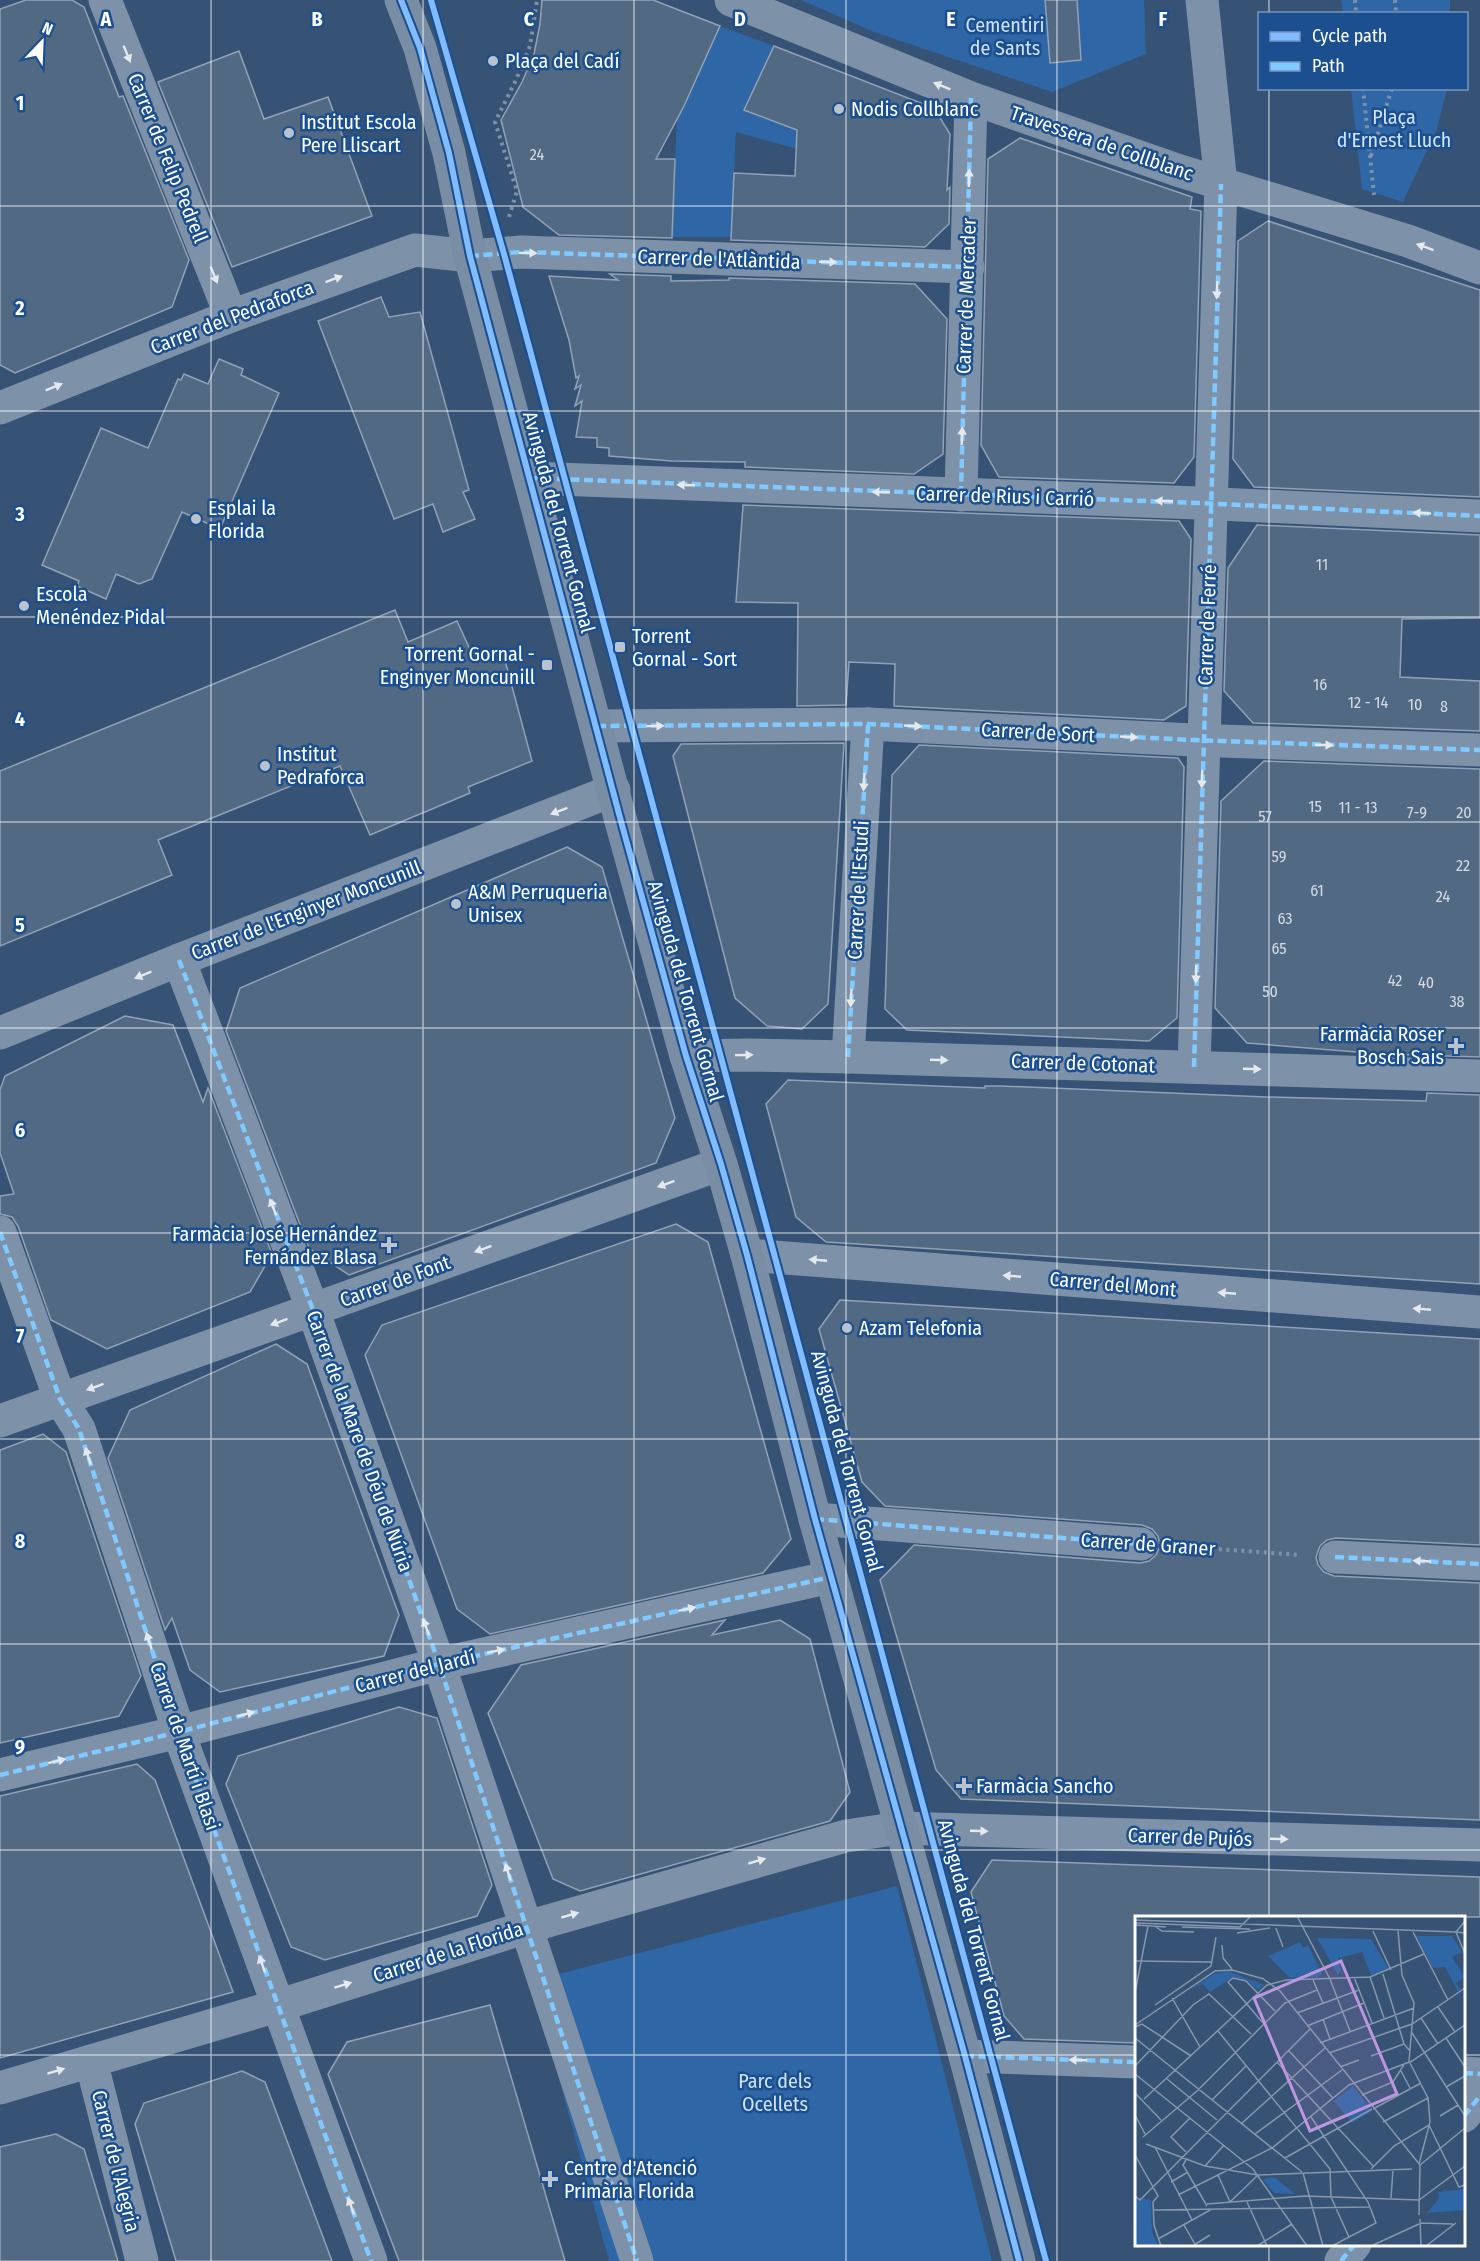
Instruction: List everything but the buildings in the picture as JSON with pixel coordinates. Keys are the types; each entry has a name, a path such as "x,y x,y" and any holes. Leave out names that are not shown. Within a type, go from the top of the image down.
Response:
{"street":[{"name":"Carrer de Felip Pedrell","path":"105,0 231,316"},
{"name":"Avinguda del Torrent Gornal","path":"400,0 420,48 446,143 470,256 614,790 686,1056 721,1164 747,1255 831,1577 965,2056 1019,2261"},
{"name":"Travessera de Collblanc","path":"730,0 971,98 1221,184 1408,241 1480,268"},
{"name":"Carrer de Ferré","path":"1194,1066 1221,184 1202,0"},
{"name":"Carrer de Mercader","path":"961,495 971,98"},
{"name":"Carrer del Pedraforca","path":"0,408 231,316 415,250 470,256"},
{"name":"Carrer de l'Atlàntida","path":"470,256 521,252 968,267"},
{"name":"Carrer de Rius i Carrió","path":"530,478 1480,516"},
{"name":"Carrer de Sort","path":"597,726 868,724 1480,750"},
{"name":"Carrer de l'Estudi","path":"848,1057 868,724"},
{"name":"Carrer de l'Enginyer Moncunill","path":"0,1034 179,960 614,790"},
{"name":"Carrer de la Mare de Déu de Núria","path":"179,960 313,1310 439,1664 527,1927"},
{"name":"Carrer de Cotonat","path":"686,1056 848,1057 1480,1076"},
{"name":"Carrer de Font","path":"0,1421 721,1164"},
{"name":"Carrer de Martí i Blasi","path":"0,1232 60,1400 79,1429 179,1732 371,2261"},
{"name":"Carrer del Mont","path":"747,1255 1431,1310 1480,1312"},
{"name":"Carrer de Graner","path":"816,1519 1140,1544"},
{"path":"1335,1557 1480,1564"},
{"name":"Carrer del Jardí","path":"0,1775 179,1732 439,1664 831,1577"},
{"name":"Carrer de Pujós","path":"900,1828 1480,1845"},
{"name":"Carrer de la Florida","path":"0,2088 277,2006 527,1927 846,1836 900,1828"},
{"path":"527,1927 637,2261"},
{"path":"965,2056 1135,2062"},
{"name":"Carrer de l'Alegria","path":"91,2061 142,2261"},
{"path":"1465,2073 1480,2074"},
{"path":"1465,2115 1480,2096"},
{"path":"1341,2261 1353,2246"}],"path":[{"path":"509,217 517,192 495,118 517,79 530,46 537,0"},
{"path":"1363,90 1374,193"},
{"path":"1369,160 1391,90"}],"green space":[{"name":"Cementiri de Sants","path":"801,0 1144,0 1146,54 1052,92 874,32"},
{"path":"1341,0 1450,0 1450,12 1343,12"},
{"path":"720,26 774,46 744,110 885,162 826,157 736,132 731,237 672,237 677,118"},
{"name":"Plaça d'Ernest Lluch","path":"1351,90 1447,90 1437,129 1403,202 1362,189"},
{"name":"Parc dels Ocellets","path":"897,1886 992,2261 609,2261 532,1981"}],"marked path":[{"path":"961,495 971,98"},
{"path":"1194,1067 1221,184"},
{"path":"470,256 521,252 968,267"},
{"path":"530,478 1480,516"},
{"path":"597,726 868,724 1193,740 1480,750"},
{"path":"848,1057 868,724"},
{"path":"179,960 313,1310 439,1664 637,2261"},
{"path":"0,1232 60,1399 79,1429 184,1747 371,2261"},
{"path":"815,1519 1141,1544"},
{"path":"1335,1557 1480,1564"},
{"path":"0,1775 179,1732 439,1664 831,1577"},
{"path":"965,2056 1135,2062"},
{"path":"1465,2073 1480,2074"},
{"path":"1465,2115 1480,2096"},
{"path":"1341,2261 1353,2246"}],"cycle path":[{"path":"401,0 420,48 449,153 470,256 622,825 686,1056 721,1164 747,1255 815,1519 965,2056 1019,2261"},
{"path":"431,0 504,254 1046,2261"}],"place":[{"name":"Plaça del Cadí","path":"493,61"},
{"name":"Nodis Collblanc","path":"839,109"},
{"name":"Institut Escola Pere Lliscart","path":"289,133"},
{"name":"Esplai la Florida","path":"196,519"},
{"name":"Escola Menéndez Pidal","path":"24,606"},
{"name":"Torrent Gornal - Sort","path":"620,647"},
{"name":"Torrent Gornal - Enginyer Moncunill","path":"547,665"},
{"name":"Institut Pedraforca","path":"265,766"},
{"name":"A&M Perruqueria Unisex","path":"456,904"},
{"name":"Farmàcia Roser Bosch Sais","path":"1456,1046"},
{"name":"Farmàcia José Hernández Fernández Blasa","path":"389,1245"},
{"name":"Azam Telefonia","path":"847,1328"},
{"name":"Farmàcia Sancho","path":"964,1786"},
{"name":"Centre d'Atenció Primària Florida","path":"550,2179"}]}
